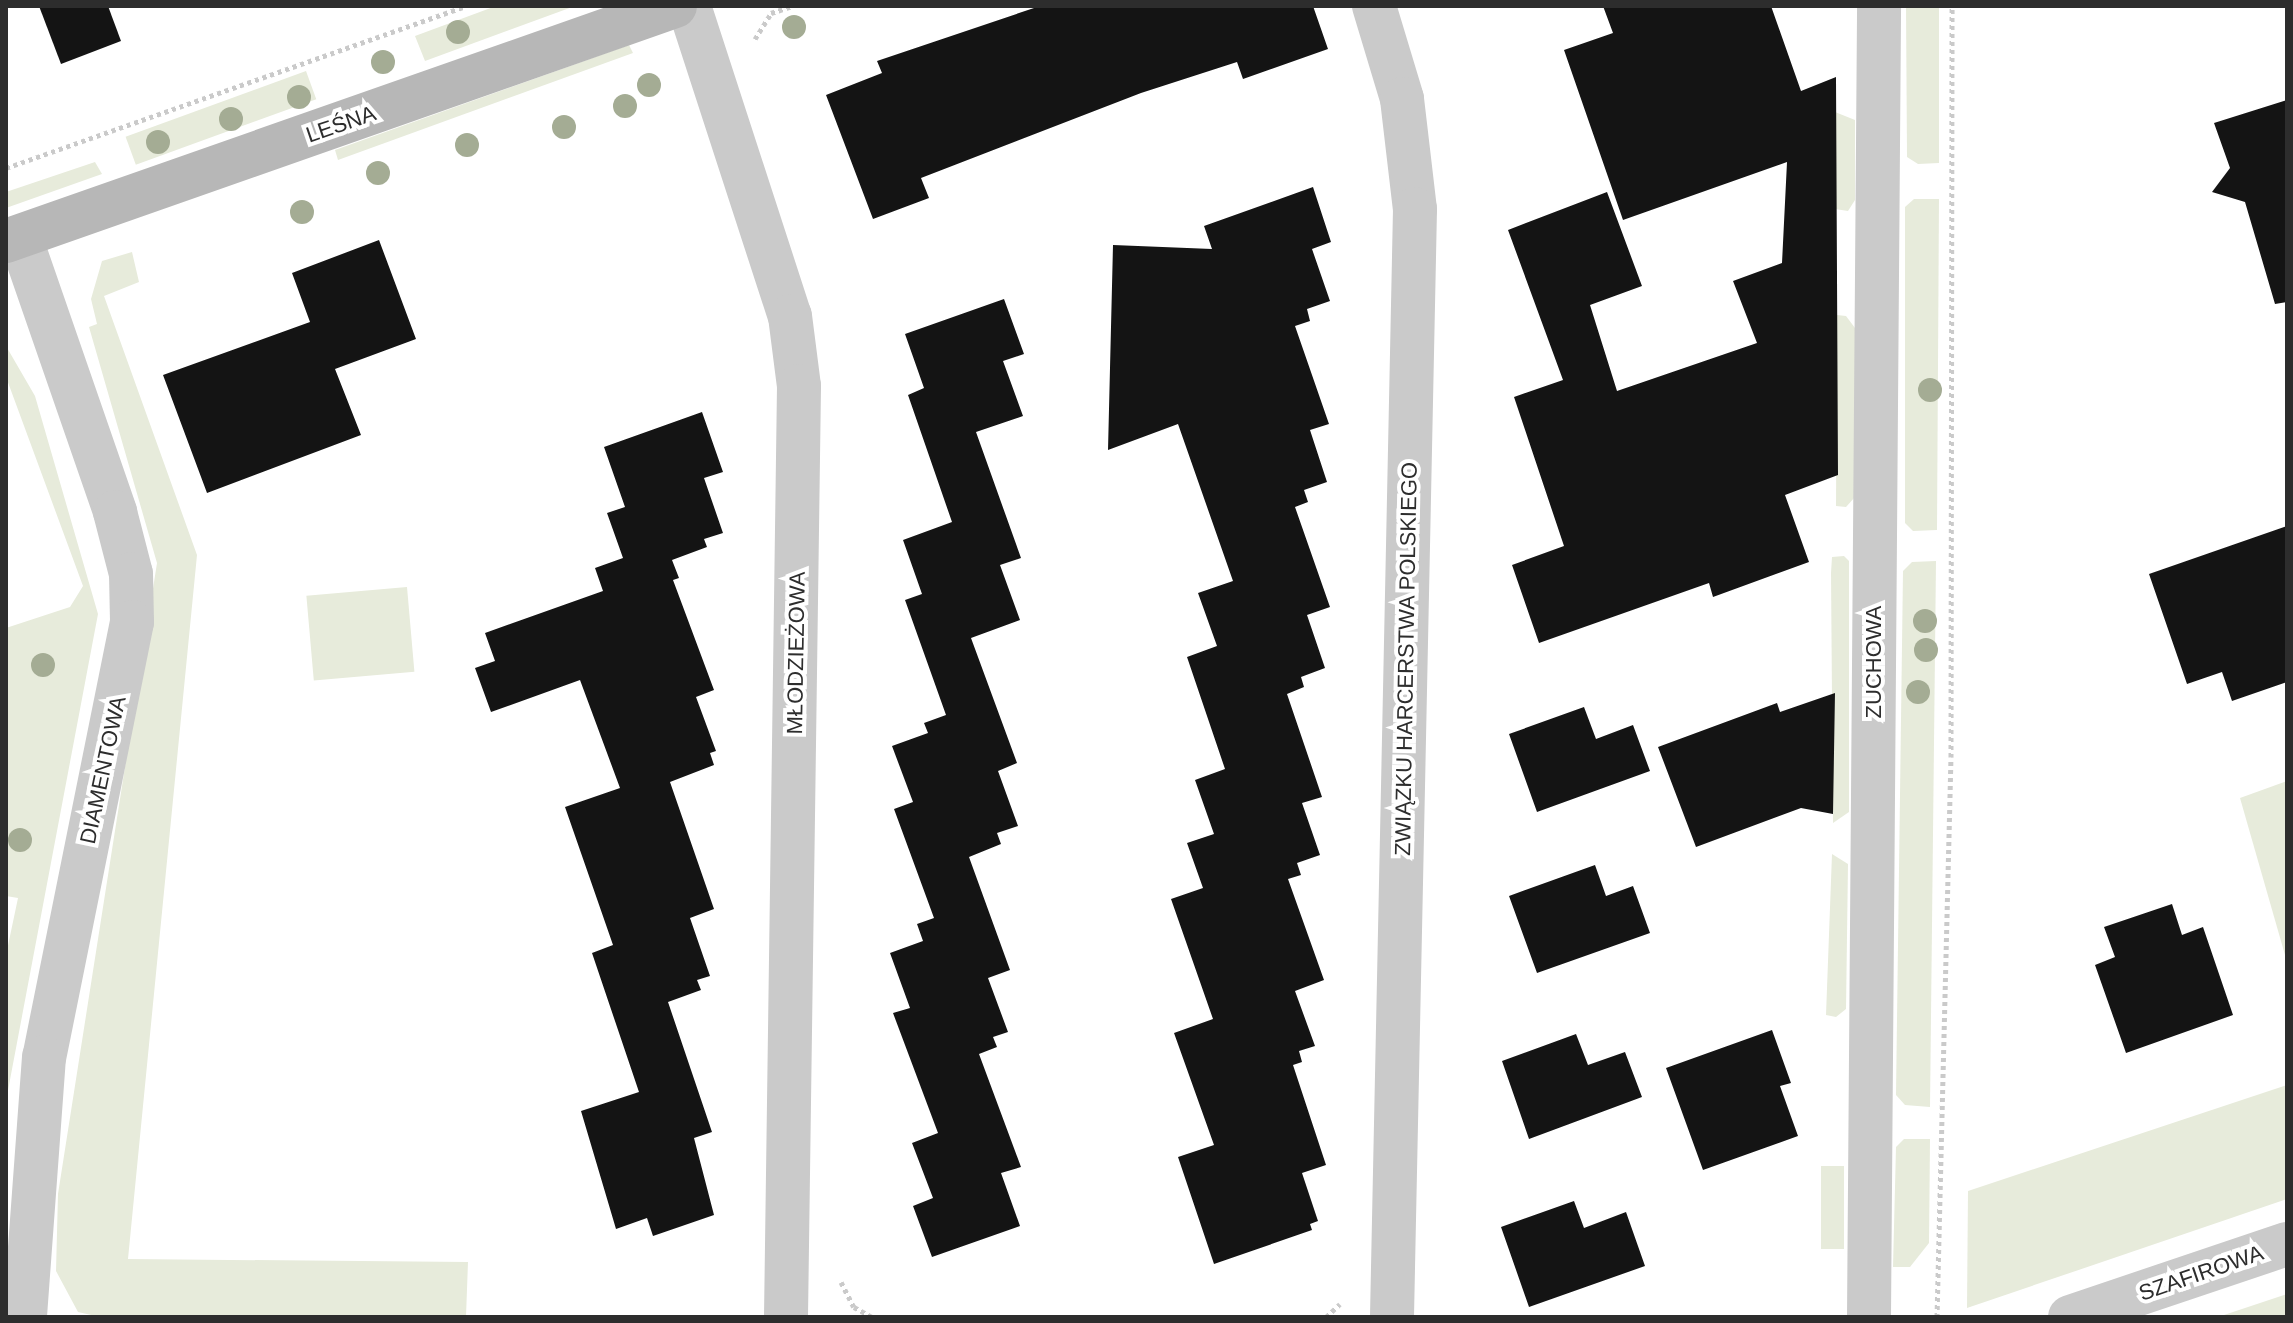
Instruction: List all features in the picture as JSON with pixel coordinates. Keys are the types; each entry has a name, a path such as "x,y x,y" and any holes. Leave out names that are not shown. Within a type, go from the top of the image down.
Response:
{"street":[{"name":"LEŚNA","path":"13,239 675,6"},
{"name":"MŁODZIEŻOWA","path":"689,6 790,316 799,386 786,1317"},
{"name":"ZWIĄZKU HARCERSTWA POLSKIEGO","path":"1374,6 1402,99 1415,209 1392,1317"},
{"name":"ZUCHOWA","path":"1869,1317 1879,6"},
{"name":"DIAMENTOWA","path":"13,239 115,512 131,574 132,622 44,1057 25,1317"},
{"name":"SZAFIROWA","path":"2070,1317 2287,1244"}],"path":[{"path":"6,168 466,6"},
{"path":"1937,1317 1951,757 1952,6"}],"green space":[{"path":"496,6 575,6 425,61 415,36"},
{"path":"1906,6 1939,6 1939,163 1918,164 1907,157"},
{"path":"629,45 633,53 338,160 335,150"},
{"path":"306,71 316,99 136,165 126,137"},
{"path":"1835,112 1855,120 1855,200 1848,211 1835,209"},
{"path":"95,162 102,174 6,208 6,192"},
{"path":"1914,199 1939,199 1937,530 1913,531 1905,523 1905,207"},
{"path":"132,252 139,282 104,296 197,555 128,1259 468,1262 466,1317 100,1317 78,1312 56,1271 58,1194 157,563 89,327 97,324 91,299 102,261"},
{"path":"1837,315 1846,316 1855,328 1855,497 1846,507 1836,506"},
{"path":"6,346 35,396 98,614 6,1101 6,955 18,898 6,896 6,628 70,607 83,586 6,377"},
{"path":"1844,556 1849,561 1849,812 1833,823 1831,573 1832,557"},
{"path":"1936,561 1930,1107 1905,1105 1896,1095 1903,571 1912,562"},
{"path":"407,587 414,672 314,680 306,596"},
{"path":"2287,781 2287,962 2240,798"},
{"path":"1832,854 1848,864 1846,1009 1836,1017 1826,1015"},
{"path":"2287,1085 2287,1199 1967,1308 1968,1191"},
{"path":"1904,1139 1930,1139 1929,1243 1910,1267 1893,1267 1896,1147"},
{"path":"1821,1166 1844,1166 1844,1249 1821,1249"},
{"path":"2287,1294 2287,1317 2218,1317"}],"building":[{"path":"39,6 108,6 121,41 61,64"},
{"path":"1040,6 1313,6 1328,49 1243,79 1237,62 1141,93 921,178 929,198 873,219 826,95 882,73 877,61"},
{"path":"1603,6 1771,6 1801,91 1836,77 1838,475 1785,495 1809,562 1713,597 1709,583 1539,643 1512,565 1564,546 1514,397 1563,380 1508,230 1607,192 1642,286 1590,305 1617,391 1757,343 1733,281 1782,263 1787,162 1623,220 1564,50 1613,33"},
{"path":"2287,100 2287,302 2275,304 2245,202 2212,192 2230,168 2214,123"},
{"path":"1313,187 1331,242 1312,249 1330,301 1307,309 1310,321 1295,326 1329,424 1310,430 1327,482 1304,490 1308,502 1295,507 1330,607 1307,615 1325,668 1301,677 1304,687 1287,694 1322,797 1302,803 1320,855 1297,863 1301,875 1288,879 1324,980 1295,991 1315,1046 1299,1051 1302,1062 1293,1065 1326,1165 1302,1173 1318,1221 1310,1224 1312,1230 1214,1264 1178,1157 1214,1145 1174,1033 1213,1019 1171,899 1203,888 1187,843 1214,834 1195,780 1225,769 1187,657 1217,646 1198,593 1233,581 1178,424 1108,450 1113,245 1212,249 1204,226"},
{"path":"379,240 416,339 335,369 361,435 207,493 163,375 310,322 292,273"},
{"path":"1004,299 1024,354 1003,361 1023,416 976,432 1021,558 1000,565 1020,620 971,638 1017,763 998,771 1018,826 997,833 1001,844 969,857 1010,970 988,978 1008,1032 993,1037 997,1047 979,1054 1021,1167 1001,1173 1020,1226 932,1257 913,1206 933,1198 912,1143 938,1133 893,1013 910,1008 890,953 923,941 917,924 934,918 894,809 913,802 892,746 928,733 924,723 946,715 905,600 922,594 903,540 952,522 908,395 924,388 905,334"},
{"path":"702,412 723,472 704,478 723,533 704,539 707,547 672,560 679,578 673,580 714,690 696,697 716,751 710,753 714,765 670,782 714,909 690,918 710,976 697,980 701,990 668,1002 712,1132 694,1138 714,1215 653,1236 647,1218 616,1229 581,1111 639,1092 592,953 613,945 565,807 620,788 580,680 491,712 475,668 495,661 485,633 603,591 595,568 623,558 607,513 625,507 604,447"},
{"path":"2287,526 2287,682 2232,701 2222,672 2187,684 2149,574"},
{"path":"1835,693 1833,814 1801,808 1696,847 1658,747 1777,703 1780,712"},
{"path":"1584,707 1596,739 1633,725 1650,771 1537,812 1509,734"},
{"path":"1595,865 1606,896 1633,886 1650,933 1537,973 1509,896"},
{"path":"2172,904 2182,935 2203,927 2233,1015 2126,1053 2095,965 2115,957 2104,927"},
{"path":"1772,1030 1791,1083 1780,1086 1798,1136 1703,1170 1666,1068"},
{"path":"1576,1034 1588,1065 1625,1052 1642,1097 1529,1139 1502,1061"},
{"path":"1574,1201 1584,1228 1626,1212 1645,1266 1529,1307 1501,1227"}]}
